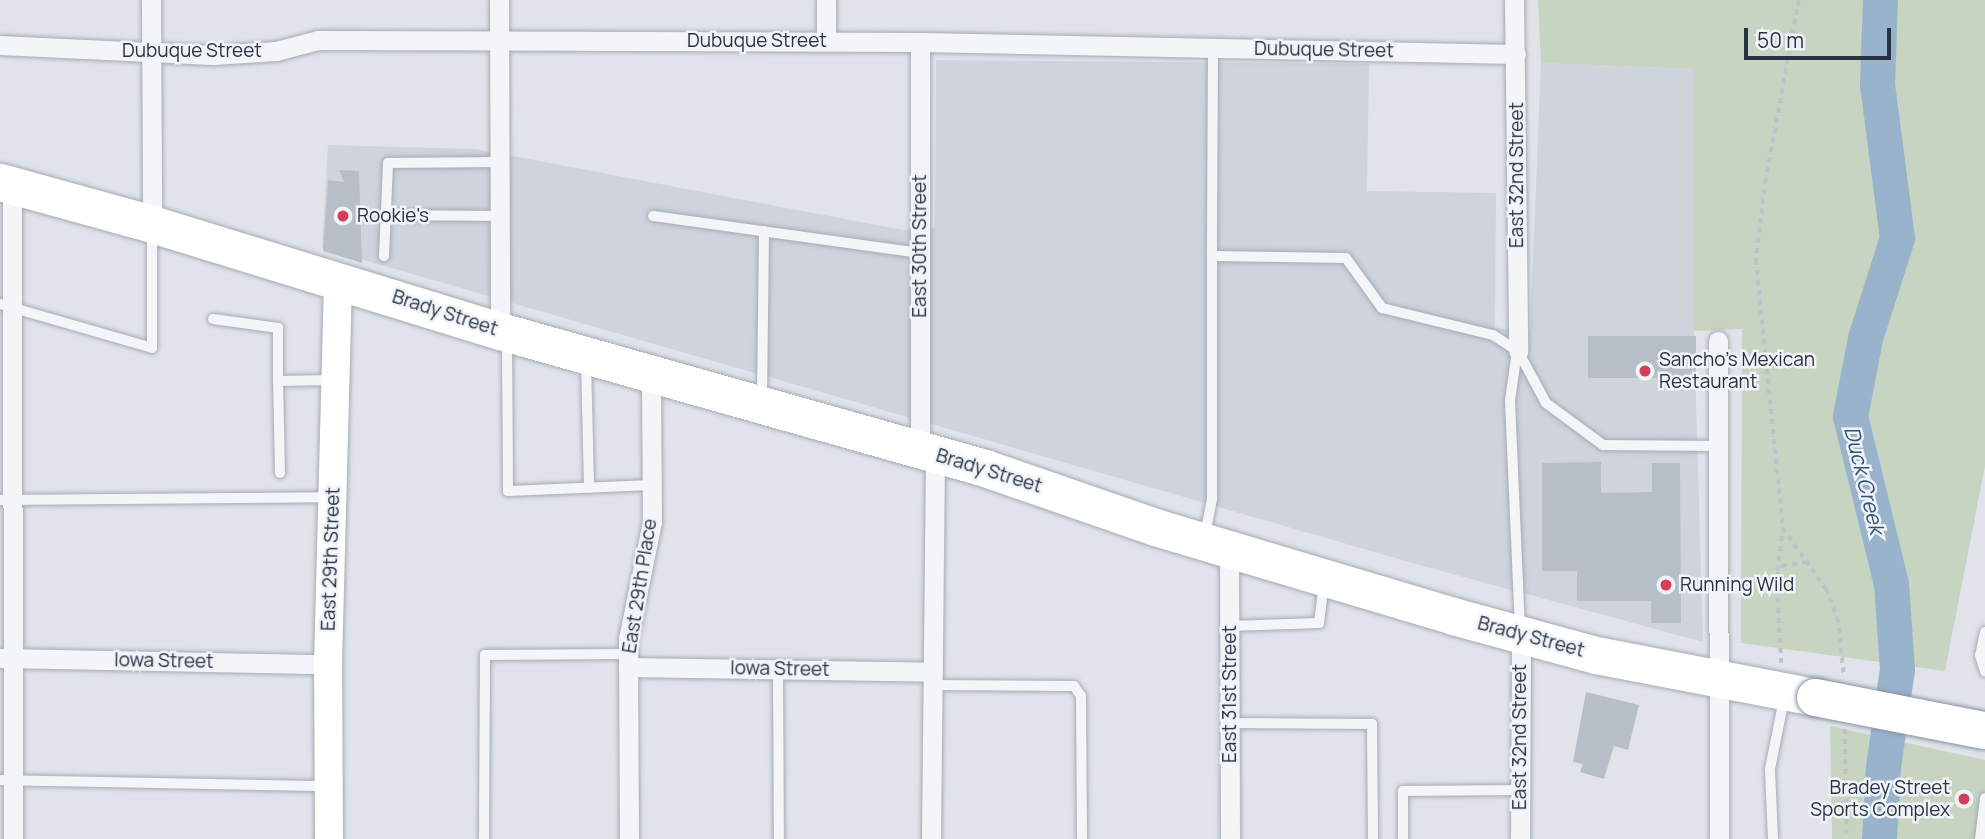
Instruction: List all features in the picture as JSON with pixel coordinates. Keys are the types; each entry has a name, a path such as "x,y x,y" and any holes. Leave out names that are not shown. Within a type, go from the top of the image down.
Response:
{"highway":[{"name":"Brady Street","path":"6,184 338,279 651,375 928,452 1216,545 1521,635 1716,679 1984,727"}],"street":[{"path":"151,0 152,224"},
{"path":"499,0 498,162 504,332"},
{"path":"826,0 826,41"},
{"name":"East 32nd Street","path":"1514,0 1518,351"},
{"name":"Dubuque Street","path":"0,45 150,52 276,51 318,40 826,41 1516,54"},
{"name":"East 30th Street","path":"920,42 920,253 933,678 932,839"},
{"path":"6,184 7,780 13,839"},
{"name":"East 29th Street","path":"329,839 328,664 338,279"},
{"path":"1718,341 1716,679 1719,839"},
{"name":"East 29th Place","path":"629,839 628,660 652,522 651,375"},
{"name":"East 31st Street","path":"1216,545 1230,626 1230,839"},
{"name":"East 32nd Street","path":"1520,839 1521,635"},
{"name":"Iowa Street","path":"6,658 328,664"},
{"name":"Iowa Street","path":"628,660 933,678"}],"lane":[{"path":"1213,47 1212,498 1216,545"},
{"path":"384,256 388,163 498,162"},
{"path":"386,215 499,216"},
{"path":"653,216 920,253"},
{"path":"6,306 152,348 152,224"},
{"path":"762,406 764,232"},
{"path":"1212,256 1346,258 1382,308 1493,335 1518,351 1546,403 1603,445 1717,446"},
{"path":"213,319 278,328 280,473"},
{"path":"504,332 508,491 652,485"},
{"path":"1518,351 1510,401 1521,635"},
{"path":"586,356 589,488"},
{"path":"278,381 336,380"},
{"path":"6,500 334,497"},
{"path":"1230,626 1319,623 1325,578"},
{"path":"1985,632 1980,655 1985,671"},
{"path":"484,839 485,655 628,660"},
{"path":"778,669 779,839"},
{"path":"933,678 1074,686 1081,695 1082,839"},
{"path":"1773,839 1770,769 1822,698"},
{"path":"1230,723 1372,724 1373,839"},
{"path":"7,780 329,786"},
{"path":"1403,839 1403,791 1520,790"},
{"path":"1980,839 1985,798"}],"path":[{"path":"1799,0 1766,180 1756,260 1783,528 1775,608 1822,698 1847,839"},
{"path":"1783,528 1809,563 1838,618 1822,698"},
{"path":"1776,577 1782,566 1798,560 1809,563"}],"shaded area":[{"path":"936,60 1369,64 1367,191 1496,193 1495,328 1530,331 1541,63 1694,69 1694,331 1703,642 1416,564 322,248 328,145 476,149 903,230 935,228"}],"green space":[{"path":"1538,0 1985,0 1985,466 1945,671 1741,643 1742,329 1694,331 1694,69 1541,63"},
{"path":"1830,726 1985,760 1985,839 1832,839"}],"building":[{"name":"Rookie's","path":"339,170 359,171 362,263 323,251 328,180 344,182"},
{"path":"1588,336 1696,336 1696,378 1588,378"},
{"path":"1601,462 1601,493 1652,492 1652,463 1680,463 1681,623 1651,623 1651,601 1577,601 1577,571 1542,571 1542,463"},
{"path":"1586,692 1639,705 1628,750 1614,746 1604,779 1580,772 1583,764 1573,762"}],"waterway":[{"name":"Duck Creek","path":"1879,839 1883,767 1897,669 1891,584 1850,416 1865,338 1897,238 1877,85 1880,0"}],"place":[{"name":"Rookie's","path":"343,216"},
{"name":"Sancho's Mexican Restaurant","path":"1645,371"},
{"name":"Running Wild","path":"1666,585"},
{"name":"Bradey Street Sports Complex","path":"1964,799"}]}
